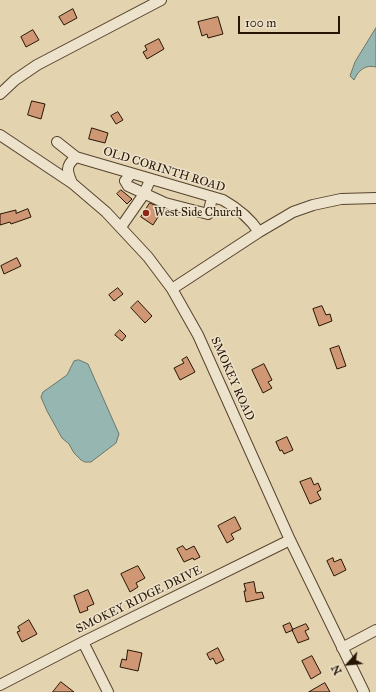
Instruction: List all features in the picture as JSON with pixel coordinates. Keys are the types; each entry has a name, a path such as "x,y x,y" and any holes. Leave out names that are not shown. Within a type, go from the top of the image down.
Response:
{"street":[{"path":"0,94 15,80 37,65 161,0"},
{"name":"SMOKEY ROAD","path":"0,135 72,183 106,212 148,256 172,289 198,336 290,540 364,692"},
{"name":"OLD CORINTH ROAD","path":"57,142 76,157 150,180 223,200 247,217 259,232"},
{"path":"72,183 68,172 68,166 70,161 76,157"},
{"path":"131,174 125,180 128,186 165,203 208,214 212,198"},
{"path":"121,227 144,194 150,180"},
{"path":"165,203 173,186"},
{"path":"172,289 259,232 293,212 313,205 341,199 376,198"},
{"name":"SMOKEY RIDGE DRIVE","path":"0,684 290,540"},
{"path":"342,648 376,630"},
{"path":"83,642 108,692"}],"water":[{"path":"376,28 376,67 365,67 354,80 350,76 355,62"},
{"path":"79,360 88,364 119,434 116,443 91,462 81,460 74,453 69,444 62,438 41,397 43,392 67,375 74,361"}],"building":[{"path":"73,9 77,18 64,25 59,17"},
{"path":"218,17 223,34 208,38 207,34 202,36 198,22"},
{"path":"33,30 39,40 26,47 21,37"},
{"path":"159,39 164,49 147,59 143,52 147,50 145,46"},
{"path":"32,101 45,104 41,119 28,115"},
{"path":"118,112 123,120 116,124 111,116"},
{"path":"92,128 108,133 105,143 89,139"},
{"path":"121,190 132,199 127,204 117,194"},
{"path":"150,203 163,209 153,225 141,217"},
{"path":"28,209 31,217 11,224 10,222 0,225 0,214 16,210 16,213"},
{"path":"17,258 21,266 4,274 1,266"},
{"path":"118,288 123,294 114,301 109,295"},
{"path":"138,301 152,316 145,323 131,308"},
{"path":"322,306 326,315 330,314 332,321 319,326 313,309"},
{"path":"120,330 126,336 122,341 115,335"},
{"path":"339,346 346,366 337,369 330,349"},
{"path":"187,357 195,372 180,380 174,368 184,363 182,360"},
{"path":"264,364 272,380 268,382 272,388 263,393 252,370"},
{"path":"287,437 293,450 284,454 282,450 280,451 276,442"},
{"path":"311,478 314,485 318,483 321,490 317,492 321,499 310,504 300,482"},
{"path":"235,517 241,529 231,534 234,539 227,543 218,526"},
{"path":"183,546 186,550 194,546 200,557 184,562 177,549"},
{"path":"333,558 334,562 341,559 346,570 334,576 327,561"},
{"path":"138,566 145,578 136,583 138,587 130,592 121,574"},
{"path":"254,582 256,593 262,592 264,598 246,602 244,591 246,591 244,584"},
{"path":"88,590 94,604 87,607 88,610 80,613 74,596"},
{"path":"29,620 37,634 22,642 17,632 20,631 18,627"},
{"path":"290,623 293,630 286,633 283,626"},
{"path":"306,624 309,629 305,631 309,639 298,643 292,630"},
{"path":"218,648 224,660 216,664 213,658 210,660 207,654"},
{"path":"128,650 142,653 138,671 120,667 122,659 126,660"},
{"path":"312,656 321,673 311,679 302,661"},
{"path":"61,682 74,692 53,692"},
{"path":"325,683 330,692 309,692"}],"place":[{"name":"West Side Church","path":"146,213"}]}
